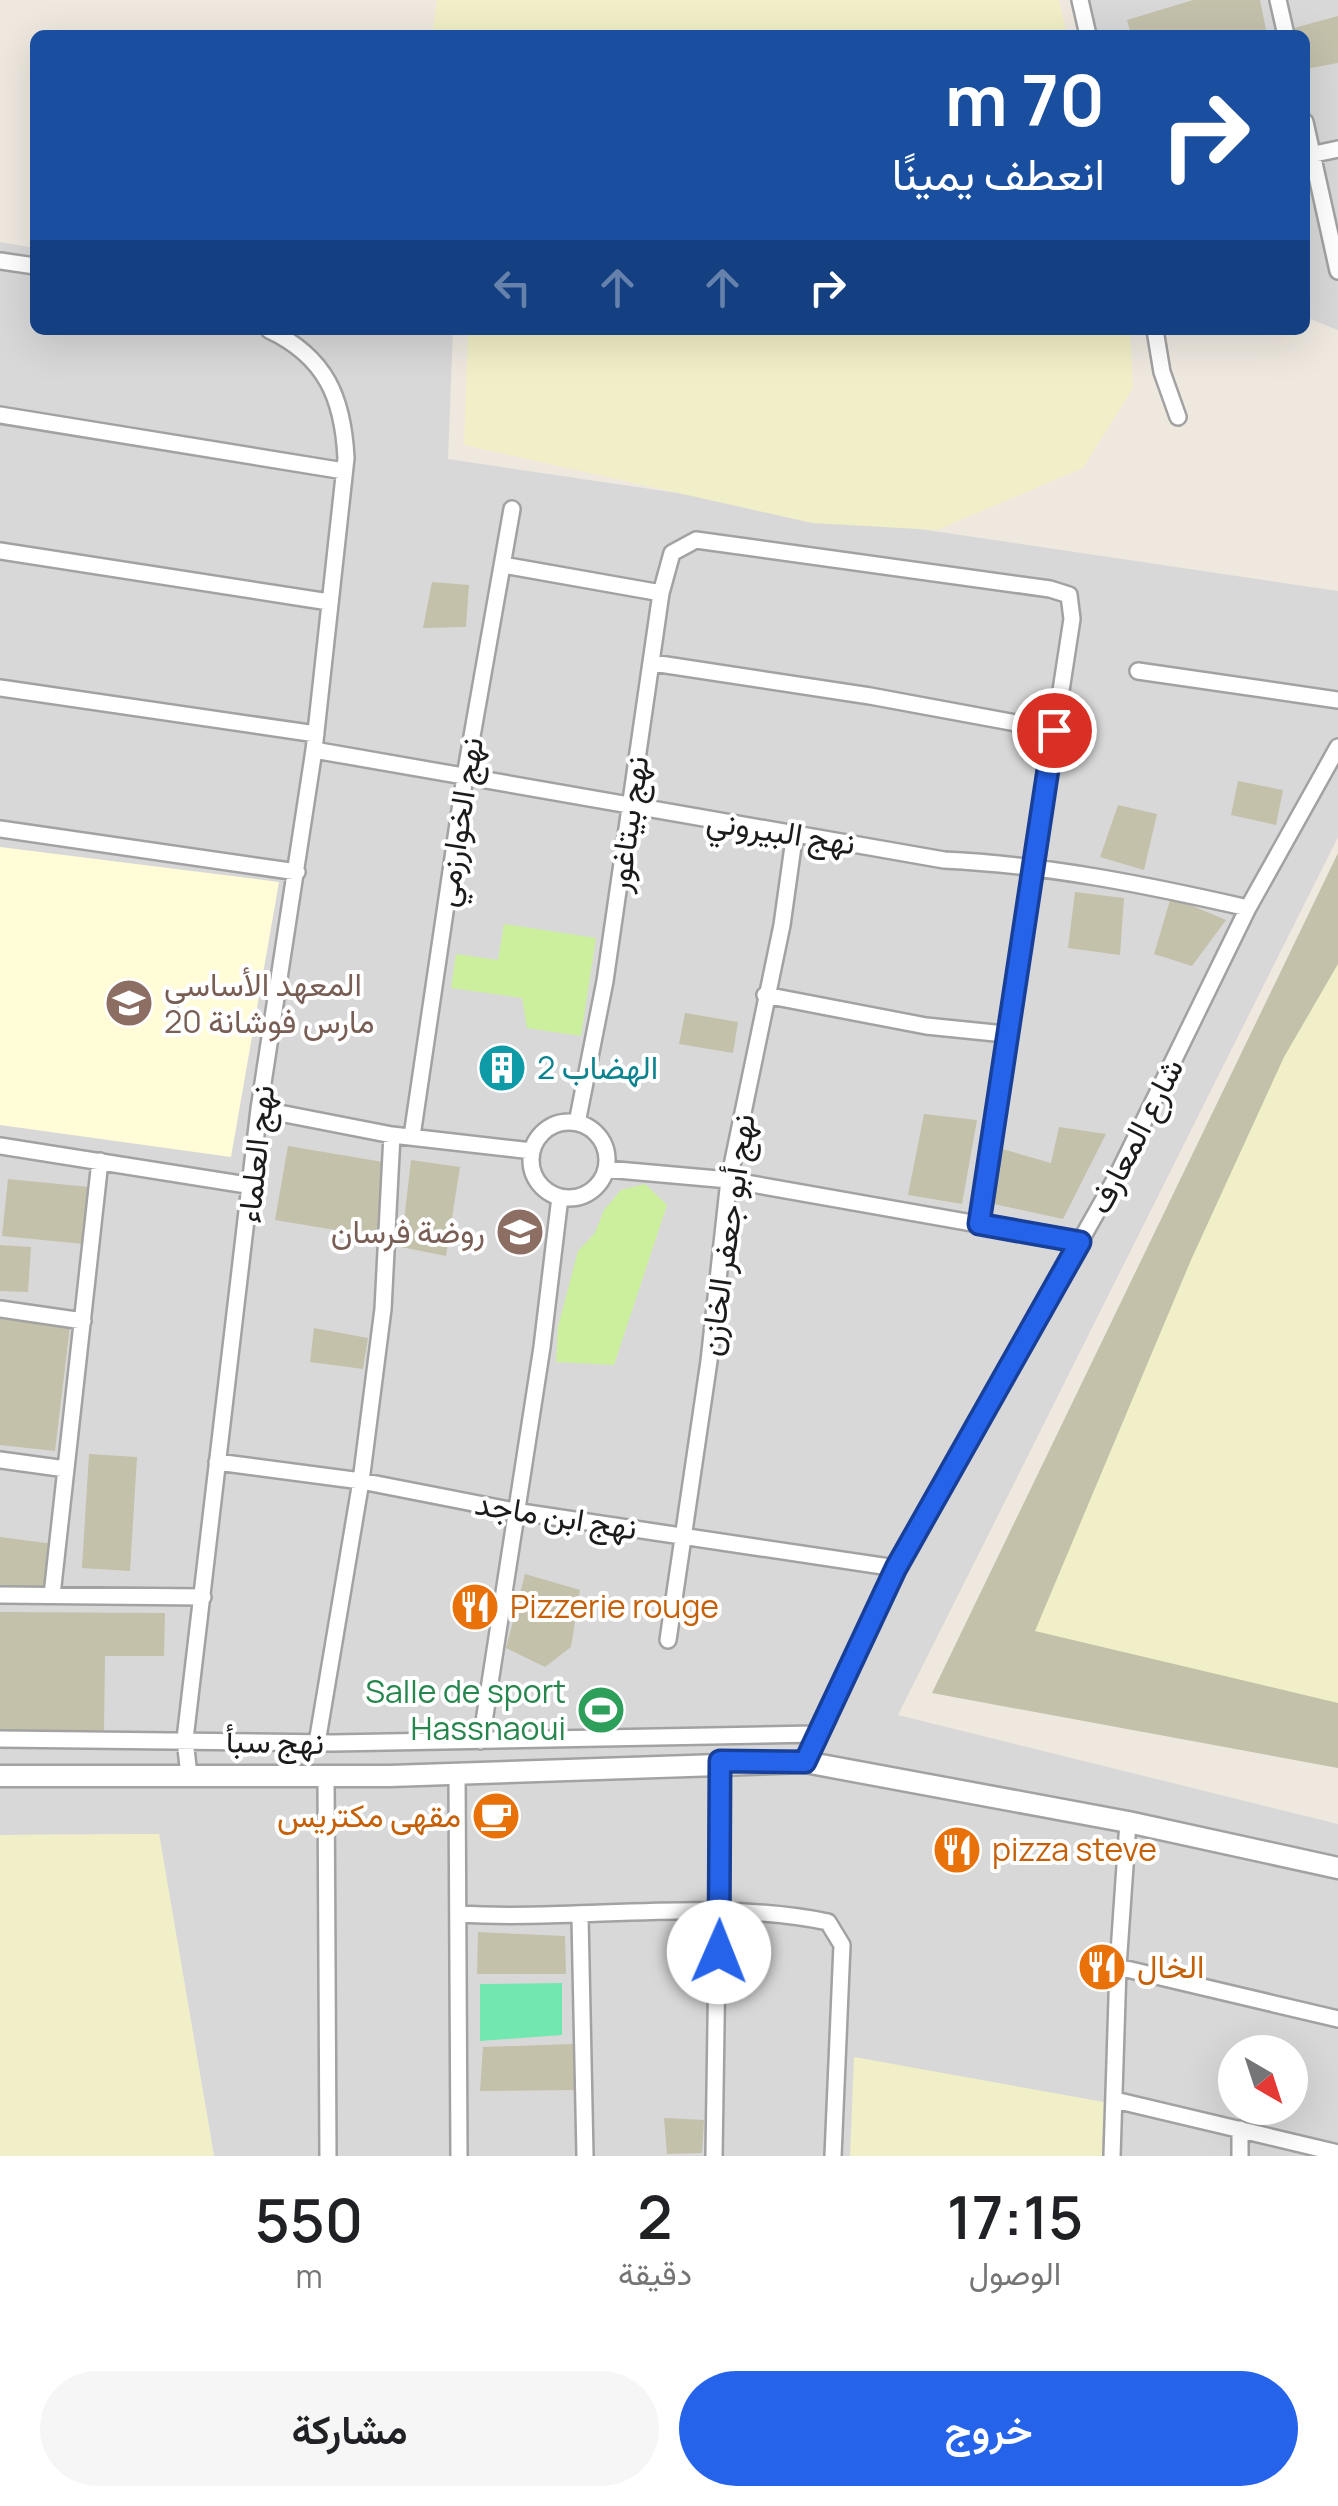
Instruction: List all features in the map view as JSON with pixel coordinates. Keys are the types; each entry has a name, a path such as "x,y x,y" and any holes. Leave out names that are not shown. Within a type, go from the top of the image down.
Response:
{"street":[{"path":"1080,0 1087,30"},
{"path":"1278,0 1285,30"},
{"path":"1310,156 1338,149"},
{"path":"1310,160 1338,271"},
{"path":"0,261 30,265"},
{"name":"نهج العلماء","path":"190,1776 185,1739 253,1186 258,1109 298,872 344,471 344,418 322,368 304,350 278,335"},
{"path":"1156,335 1162,372 1178,417"},
{"path":"0,415 344,471"},
{"name":"نهج الخوارزمي","path":"412,1136 465,776 512,509"},
{"name":"نهج بيتاغور","path":"577,1123 606,981 660,593 672,552 696,540 1008,582 1070,596 1072,618 1054,730"},
{"path":"0,551 328,602"},
{"path":"503,566 660,593"},
{"path":"653,663 870,696 1054,730 979,1224"},
{"path":"1138,671 1338,700"},
{"name":"نهج البيروني","path":"0,688 315,742 465,776 944,860 1031,864 1248,908"},
{"name":"شارع المعارف","path":"815,1734 896,1568 1080,1242 1178,1056 1248,908 1338,746"},
{"path":"0,828 298,872"},
{"name":"نهج أبو جعفر الخازن","path":"668,1640 729,1180 782,925 794,832"},
{"path":"766,995 926,1026 1005,1034"},
{"path":"258,1109 392,1135 532,1152"},
{"path":"577,1123 601,1140 606,1169 589,1192 560,1197 536,1180 532,1152 548,1128 577,1123"},
{"path":"317,1743 361,1481 384,1310 392,1135"},
{"path":"0,1146 253,1186"},
{"path":"52,1595 100,1161"},
{"path":"606,1169 729,1180 1080,1242"},
{"path":"481,1741 542,1347 560,1197"},
{"path":"0,1310 84,1321"},
{"path":"0,1460 66,1469"},
{"name":"نهج ابن ماجد","path":"217,1462 361,1481 514,1511 896,1568"},
{"path":"0,1595 203,1597"},
{"path":"805,1762 815,1734"},
{"name":"نهج سبأ","path":"0,1739 317,1743 815,1734"},
{"path":"714,2156 720,1761"},
{"path":"0,1776 457,1774 720,1761 805,1762 1128,1822 1338,1868"},
{"path":"457,1774 459,2156"},
{"path":"326,1776 328,2156"},
{"path":"1112,2156 1118,1967 1128,1822"},
{"path":"458,1914 580,1918 720,1914 822,1920 841,1936 832,2156"},
{"path":"580,1918 585,2156"},
{"path":"1118,1967 1338,2018"},
{"path":"1115,2100 1338,2153"},
{"path":"1240,2128 1240,2156"}],"shaded area":[{"path":"1089,0 1338,0 1338,330 1310,319 1310,30 1097,30"},
{"path":"1193,0 1260,0 1266,30 1130,30 1127,20"},
{"path":"1338,16 1338,63 1310,68 1310,30 1294,28"},
{"path":"0,242 30,247 30,335 453,335 448,459 1338,591 1338,837 898,1715 1338,1824 1338,2156 214,2156 159,1834 0,1835"},
{"path":"432,582 469,585 466,627 423,628"},
{"path":"1238,781 1283,790 1276,825 1231,815"},
{"path":"1118,805 1157,814 1144,870 1100,857"},
{"name":"المعهد الأساسي 20 مارس فوشانة","path":"0,847 279,882 231,1157 0,1125"},
{"path":"1338,853 1338,1768 932,1693"},
{"path":"1075,892 1124,898 1120,955 1068,948"},
{"path":"1171,897 1226,920 1192,966 1154,954"},
{"path":"685,1013 738,1022 733,1053 679,1044"},
{"path":"924,1114 977,1120 962,1204 908,1195"},
{"path":"1059,1127 1106,1134 1063,1219 989,1203 999,1148 1051,1163"},
{"path":"288,1146 389,1163 377,1237 275,1220"},
{"path":"411,1160 460,1167 446,1256 401,1247"},
{"path":"8,1179 89,1187 83,1244 2,1236"},
{"path":"0,1245 31,1247 28,1292 0,1291"},
{"path":"0,1319 70,1327 55,1451 0,1445"},
{"path":"314,1328 368,1338 363,1369 310,1362"},
{"path":"89,1454 137,1457 130,1571 82,1568"},
{"path":"0,1537 54,1544 48,1594 0,1588"},
{"path":"525,1574 580,1590 571,1647 545,1667 506,1648"},
{"path":"0,1612 165,1613 164,1656 105,1656 104,1730 0,1730"},
{"path":"478,1932 565,1936 566,1974 477,1974"},
{"path":"573,2044 574,2090 480,2091 483,2047"},
{"path":"664,2118 704,2120 702,2153 667,2154"}],"green space":[{"path":"437,0 1059,0 1066,30 433,30"},
{"path":"468,335 1130,335 1133,388 1083,468 937,530 812,523 464,445"},
{"path":"504,924 596,938 581,1036 527,1028 522,998 451,988 456,954 498,960"},
{"path":"1338,964 1338,1703 1035,1631 1191,1260 1284,1057"},
{"path":"645,1184 667,1205 614,1365 556,1362 558,1327 578,1251 595,1233 604,1210 621,1190"},
{"path":"159,1834 214,2156 0,2156 0,1835"},
{"path":"562,1983 562,2035 480,2041 480,1984"},
{"path":"854,2057 1104,2102 1102,2156 850,2156"}],"place":[{"name":"المعهد الأساسي 20 مارس فوشانة","path":"129,1003"},
{"name":"الهضاب 2","path":"502,1068"},
{"name":"روضة فرسان","path":"520,1232"},
{"name":"Pizzerie rouge","path":"475,1607"},
{"name":"Salle de sport Hassnaoui","path":"601,1710"},
{"name":"مقهى مكتريس","path":"496,1816"},
{"name":"pizza steve","path":"957,1850"},
{"name":"الخال","path":"1102,1967"}],"route":[{"path":"719,1952 720,1761 805,1762 896,1568 1080,1242 979,1224 1054,730"}]}
